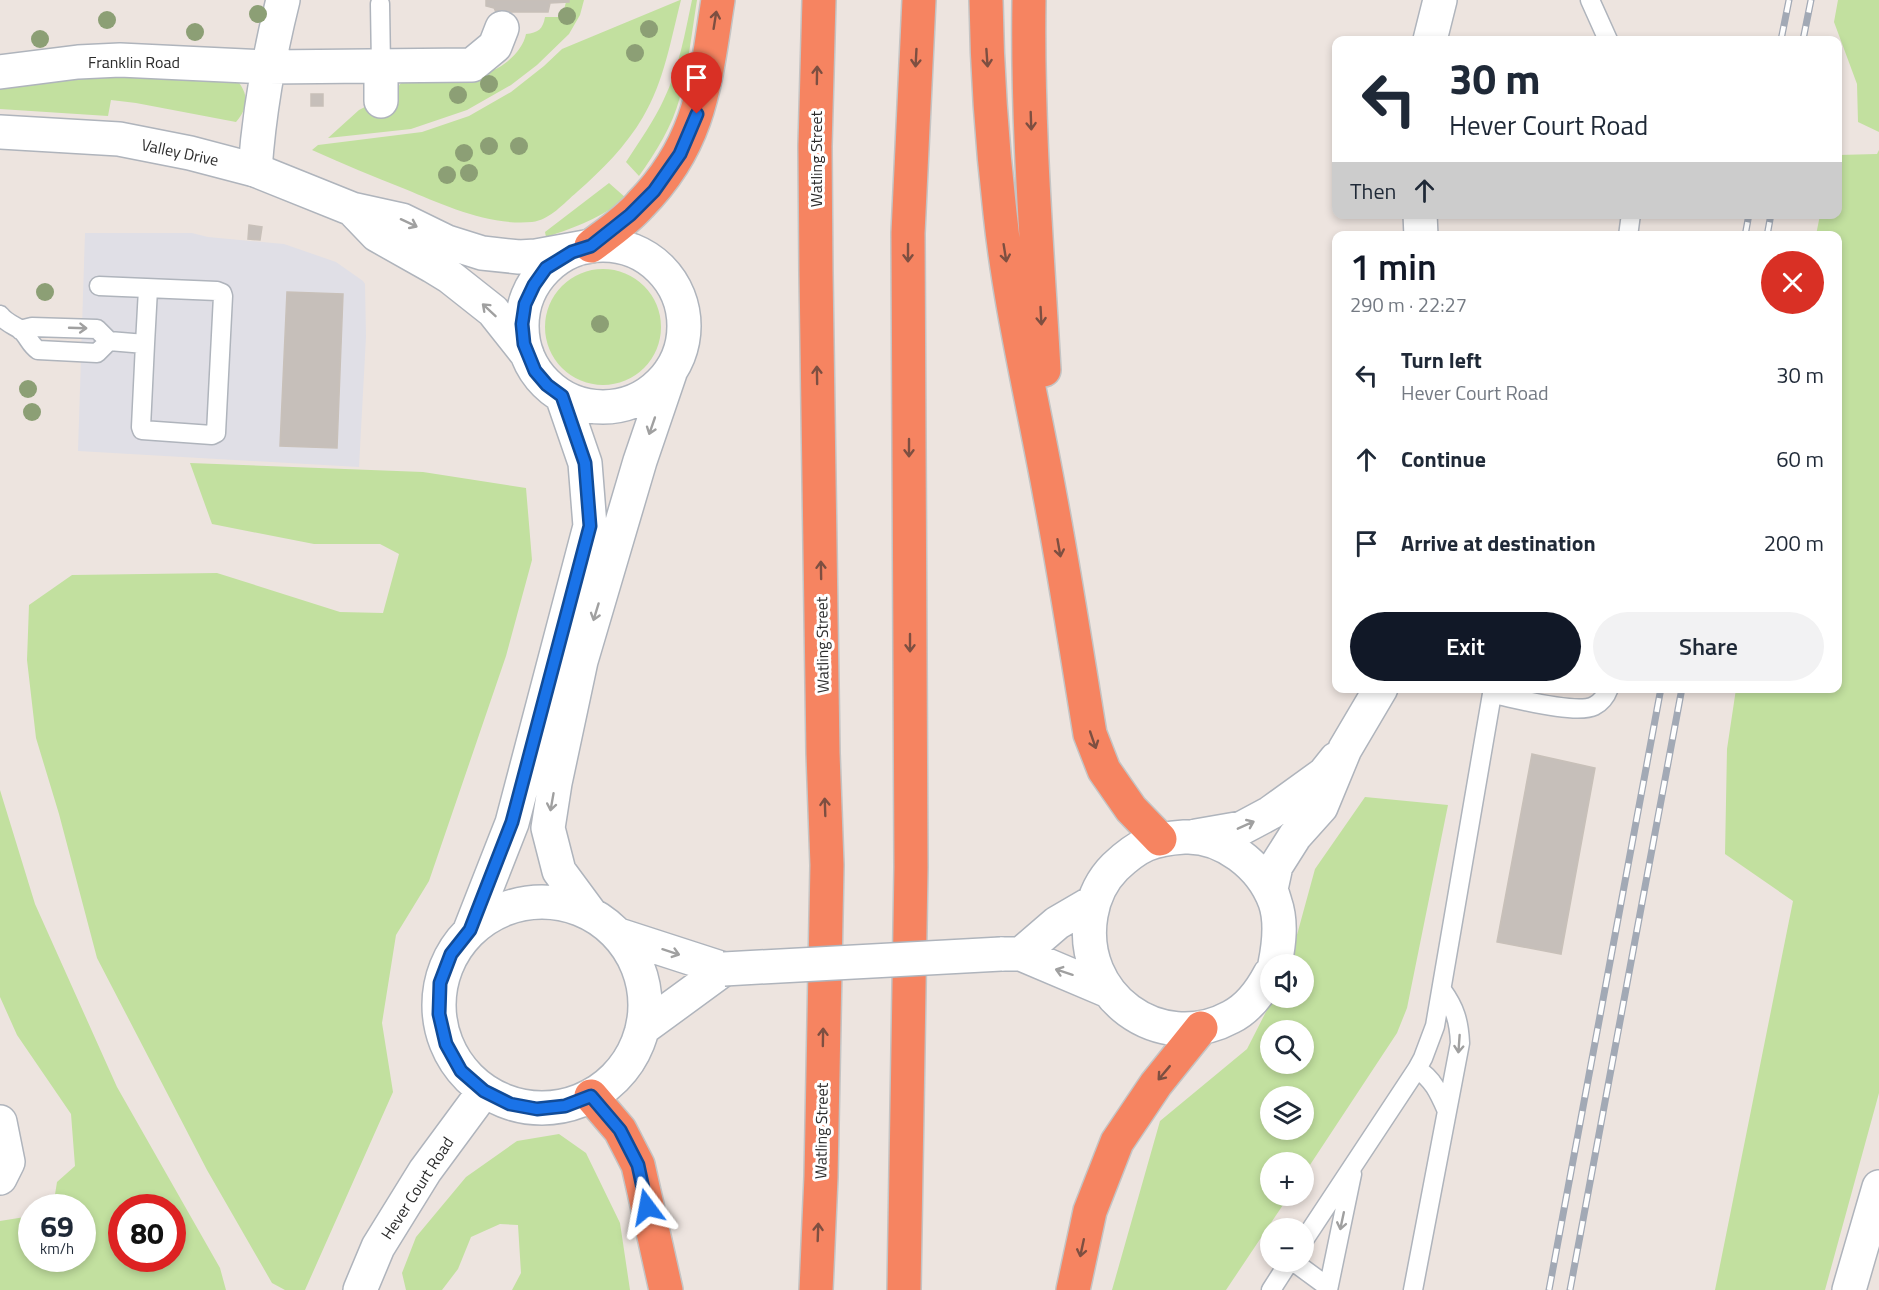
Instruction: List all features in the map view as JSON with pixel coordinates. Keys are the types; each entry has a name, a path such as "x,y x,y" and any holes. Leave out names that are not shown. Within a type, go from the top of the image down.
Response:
{"highway":[{"path":"591,246 638,207 666,176 680,154 694,124 700,103 718,0"},
{"name":"Watling Street","path":"816,1290 821,1177 827,865 823,753 816,273 819,0"},
{"path":"904,1290 911,867 908,233 919,0"},
{"path":"986,0 987,50 1000,214 1022,351 1051,498 1090,734 1104,770 1131,809 1175,838"},
{"path":"1029,0 1032,165 1051,498"},
{"path":"1073,1290 1090,1211 1117,1142 1155,1084 1202,1028"},
{"path":"591,1096 620,1130 638,1165 666,1290"}],"street":[{"path":"255,170 268,67 283,0"},
{"path":"1431,36 1440,0"},
{"name":"Franklin Road","path":"0,72 47,65 112,60 177,61 268,67 472,65 495,46 502,28"},
{"path":"381,66 381,101"},
{"name":"Valley Drive","path":"0,132 119,140 190,153 255,170 352,209 402,220 447,242 482,253 526,257 591,246"},
{"name":"Valley Drive","path":"352,209 377,235 432,266 493,312 527,354"},
{"path":"671,370 646,395 621,405 587,406 554,391 541,378 527,354 522,324 525,304 546,268 572,252 591,246 614,246 635,252 659,268 669,280 679,300 683,321 680,350 640,461 581,661 555,783 548,828 559,871 590,913 619,935 724,969 1011,954 1076,975 1106,990 1125,1009 1148,1023 1174,1030 1202,1028 1232,1017 1260,992"},
{"path":"470,930 512,822 590,526 585,463 562,396"},
{"path":"1277,954 1280,935 1271,889 1276,866 1295,836 1321,807 1346,749 1378,693"},
{"path":"1106,990 1092,962 1088,932 1093,902 1107,875 1137,850 1175,838 1242,828 1270,813 1324,774 1346,749"},
{"path":"1175,838 1217,843 1242,857 1262,877 1275,902"},
{"path":"590,913 560,903 528,902 497,911 470,930 451,954 440,983 439,1014 446,1044 461,1071 484,1091 510,1104 537,1109 565,1106 591,1096 614,1079 632,1056 642,1029 645,996 637,963 619,935"},
{"path":"1011,954 1093,902"},
{"path":"642,1029 724,969"},
{"name":"Hever Court Road","path":"360,1290 378,1247 425,1171 484,1091"},
{"path":"0,1122 8,1162 0,1178"},
{"path":"1849,1290 1879,1187"}],"lane":[{"path":"1590,0 1606,36"},
{"path":"380,4 381,66"},
{"path":"99,286 217,291 223,295 215,434 142,430 148,289"},
{"path":"0,315 11,326 20,330 32,327 97,329 103,347 145,344"},
{"path":"1314,1225 1417,1069 1435,1026 1492,693"},
{"path":"1501,693 1577,709 1594,707 1607,693"},
{"path":"1413,1290 1460,1043 1459,1023 1451,1003 1442,990"},
{"path":"1417,1069 1425,1074 1437,1088 1447,1111"},
{"path":"1305,1272 1328,1289 1354,1163"},
{"path":"1271,1290 1284,1272"}],"shaded area":[{"path":"85,233 192,233 208,237 284,244 336,262 363,281 365,284 366,337 359,467 78,451"}],"green space":[{"path":"584,0 580,15 569,34 537,65 511,85 467,110 411,129 328,138 359,110 396,91 400,84 409,78 488,72 500,67 517,52 526,34 534,33 543,25 545,17 562,17 566,2"},
{"path":"681,0 662,75 650,104 636,128 621,148 595,175 556,210 539,221 499,221 467,213 312,150 318,145 422,132 469,116 511,92 562,49"},
{"path":"692,0 697,0 680,97 663,139 639,176 626,162 656,115 674,75"},
{"path":"1838,0 1879,0 1879,132 1858,122 1857,84 1842,44 1842,36 1839,36 1834,22"},
{"path":"58,73 236,79 246,100 243,111 236,122 111,100 108,116 0,109 0,82"},
{"path":"1879,150 1879,1093 1825,1290 1715,1290 1793,901 1725,854 1727,749 1735,693 1842,693 1842,231 1817,231 1819,219 1842,219 1842,155 1877,154"},
{"path":"609,183 626,198 588,221 546,237 545,232"},
{"path":"603,269 625,273 644,286 657,305 661,327 657,349 644,368 625,381 603,385 581,381 562,368 549,349 545,327 549,305 562,286 581,273"},
{"path":"190,463 423,472 526,488 532,560 506,656 429,881 396,935 382,1023 393,1092 305,1290 285,1290 272,1283 207,1170 97,958 59,814 36,738 27,660 29,605 72,575 217,573 340,612 383,613 399,554 380,544 314,544 212,524"},
{"path":"0,790 35,904 117,1087 178,1194 108,1194 108,1272 186,1272 186,1208 220,1268 226,1290 0,1290 0,1221 18,1218 18,1272 96,1272 96,1194 55,1194 57,1182 75,1166 71,1114 17,1035 0,997"},
{"path":"1365,797 1448,805 1407,1008 1397,1033 1314,1159 1314,1152 1260,1152 1260,1206 1282,1206 1274,1218 1260,1218 1260,1239 1226,1290 1112,1290 1160,1121 1247,1049 1260,1024 1260,1074 1314,1074 1314,1020 1262,1020 1268,1008 1314,1008 1314,954 1292,954 1315,869"},
{"path":"559,1134 586,1153 620,1223 630,1290 512,1290 521,1273 518,1225 500,1224 471,1237 458,1269 442,1290 406,1290 402,1273 416,1237 466,1177 517,1141"}],"building":[{"path":"486,0 569,0 569,2 550,3 548,12 496,12 494,8 486,6"},
{"path":"311,94 323,94 323,106 311,106"},
{"path":"249,225 262,227 260,240 248,239"},
{"path":"287,292 343,294 337,448 280,446"},
{"path":"1532,754 1595,768 1561,954 1497,942"}],"railway":[{"path":"1782,36 1789,0"},
{"path":"1804,36 1811,0"},
{"path":"1746,231 1748,219"},
{"path":"1768,231 1770,219"},
{"path":"1549,1290 1660,693"},
{"path":"1570,1290 1681,693"}],"route":[{"path":"647,1207 638,1165 620,1130 591,1096 565,1106 537,1109 510,1104 484,1091 461,1071 446,1044 439,1014 439,998 440,983 451,954 470,930 512,822 590,526 585,463 562,396 547,385 535,371 527,354 522,334 525,304 546,268 572,252 591,246 630,215 654,191 680,154 697,114"}]}
